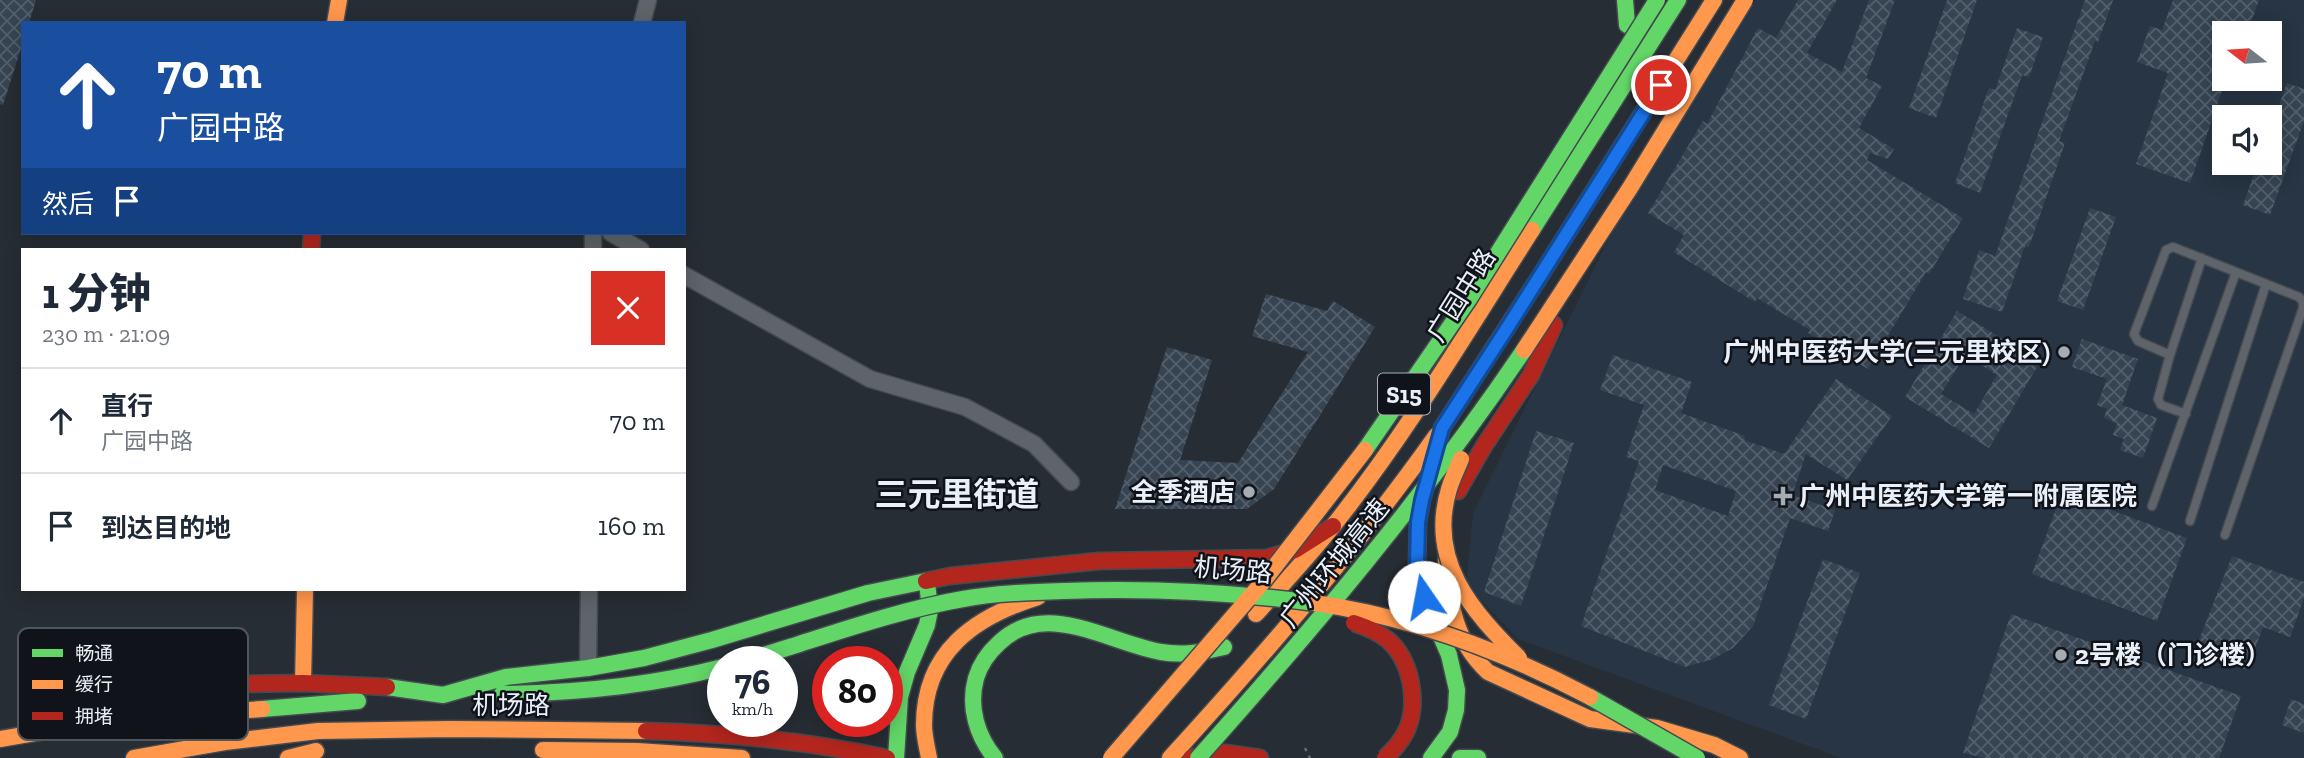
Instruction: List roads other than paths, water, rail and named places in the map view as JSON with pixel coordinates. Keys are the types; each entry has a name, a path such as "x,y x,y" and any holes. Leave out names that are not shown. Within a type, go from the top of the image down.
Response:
{"main road":[{"path":"335,21 339,0"},
{"path":"1611,107 1623,67 1628,25 1625,0"},
{"path":"1267,558 1370,423 1459,292 1643,0"},
{"name":"广州环城高速","path":"1111,758 1271,572 1385,422 1496,257 1657,0"},
{"name":"广园中路","path":"1126,758 1333,526 1458,346 1678,0"},
{"path":"1170,758 1338,567 1442,428 1714,0"},
{"name":"广州环城高速","path":"1198,758 1328,610 1415,502 1467,431 1610,219 1745,0"},
{"path":"1530,668 1473,611 1451,570 1444,547 1445,498 1461,459 1595,263 1758,0"},
{"path":"1648,104 1655,169"},
{"path":"1533,228 1547,154"},
{"path":"1541,275 1595,263"},
{"path":"1458,346 1459,292"},
{"path":"1554,325 1532,373 1475,457 1458,491 1449,525 1446,557 1449,604 1453,619 1478,664 1488,673 1590,719 1657,728 1714,745 1740,758"},
{"path":"1431,758 1450,732 1456,710 1457,691 1452,664 1424,597 1417,565 1417,534 1422,500 1442,428"},
{"path":"248,684 303,682 377,686 443,695 506,677 588,668 644,658 868,593 927,581 1061,564 1267,558 1296,550 1333,526"},
{"path":"895,758 900,697 930,610 927,581"},
{"name":"机场路","path":"793,646 899,613 953,600 1023,592 1163,589 1292,600 1340,607 1384,618 1471,645 1530,668 1596,699 1697,758"},
{"path":"303,682 304,591"},
{"path":"929,758 924,740 923,707 926,693 940,661 957,640 1003,607 1066,591"},
{"path":"1292,600 1361,625 1379,634 1397,649 1406,667 1414,706 1407,731 1385,758"},
{"path":"995,758 980,737 975,724 972,703 976,678 993,649 1004,638 1030,624 1048,623 1130,645 1177,654 1228,646"},
{"name":"机场路","path":"248,710 443,695 551,694 605,690 667,681 707,671"},
{"name":"机场路","path":"248,739 316,731 658,730 734,734 819,744 887,758"},
{"name":"机场路","path":"0,739 18,736"},
{"name":"机场路","path":"134,758 240,740"},
{"path":"528,750 637,751 742,758"},
{"path":"162,752 323,751 288,758"},
{"path":"1191,758 1216,752 1260,758"},
{"path":"1461,758 1478,758"}],"street":[{"path":"643,21 648,0"},
{"path":"615,235 637,248"},
{"path":"686,276 870,379 964,407 1034,444 1071,482"},
{"path":"588,668 589,591"}],"lane":[{"path":"2170,355 2138,341 2134,334 2166,250 2176,248 2299,297 2303,302 2225,535"},
{"path":"2186,414 2161,405 2158,400 2202,258"},
{"path":"2152,506 2236,272"},
{"path":"2190,521 2266,284"}],"place":[{"name":"广州中医药大学(三元里校区)","path":"2064,352"},
{"name":"全季酒店","path":"1249,492"},
{"name":"广州中医药大学第一附属医院","path":"1783,496"},
{"name":"2号楼（门诊楼）","path":"2061,655"}],"district":[{"name":"三元里街道","path":"957,494"}]}
